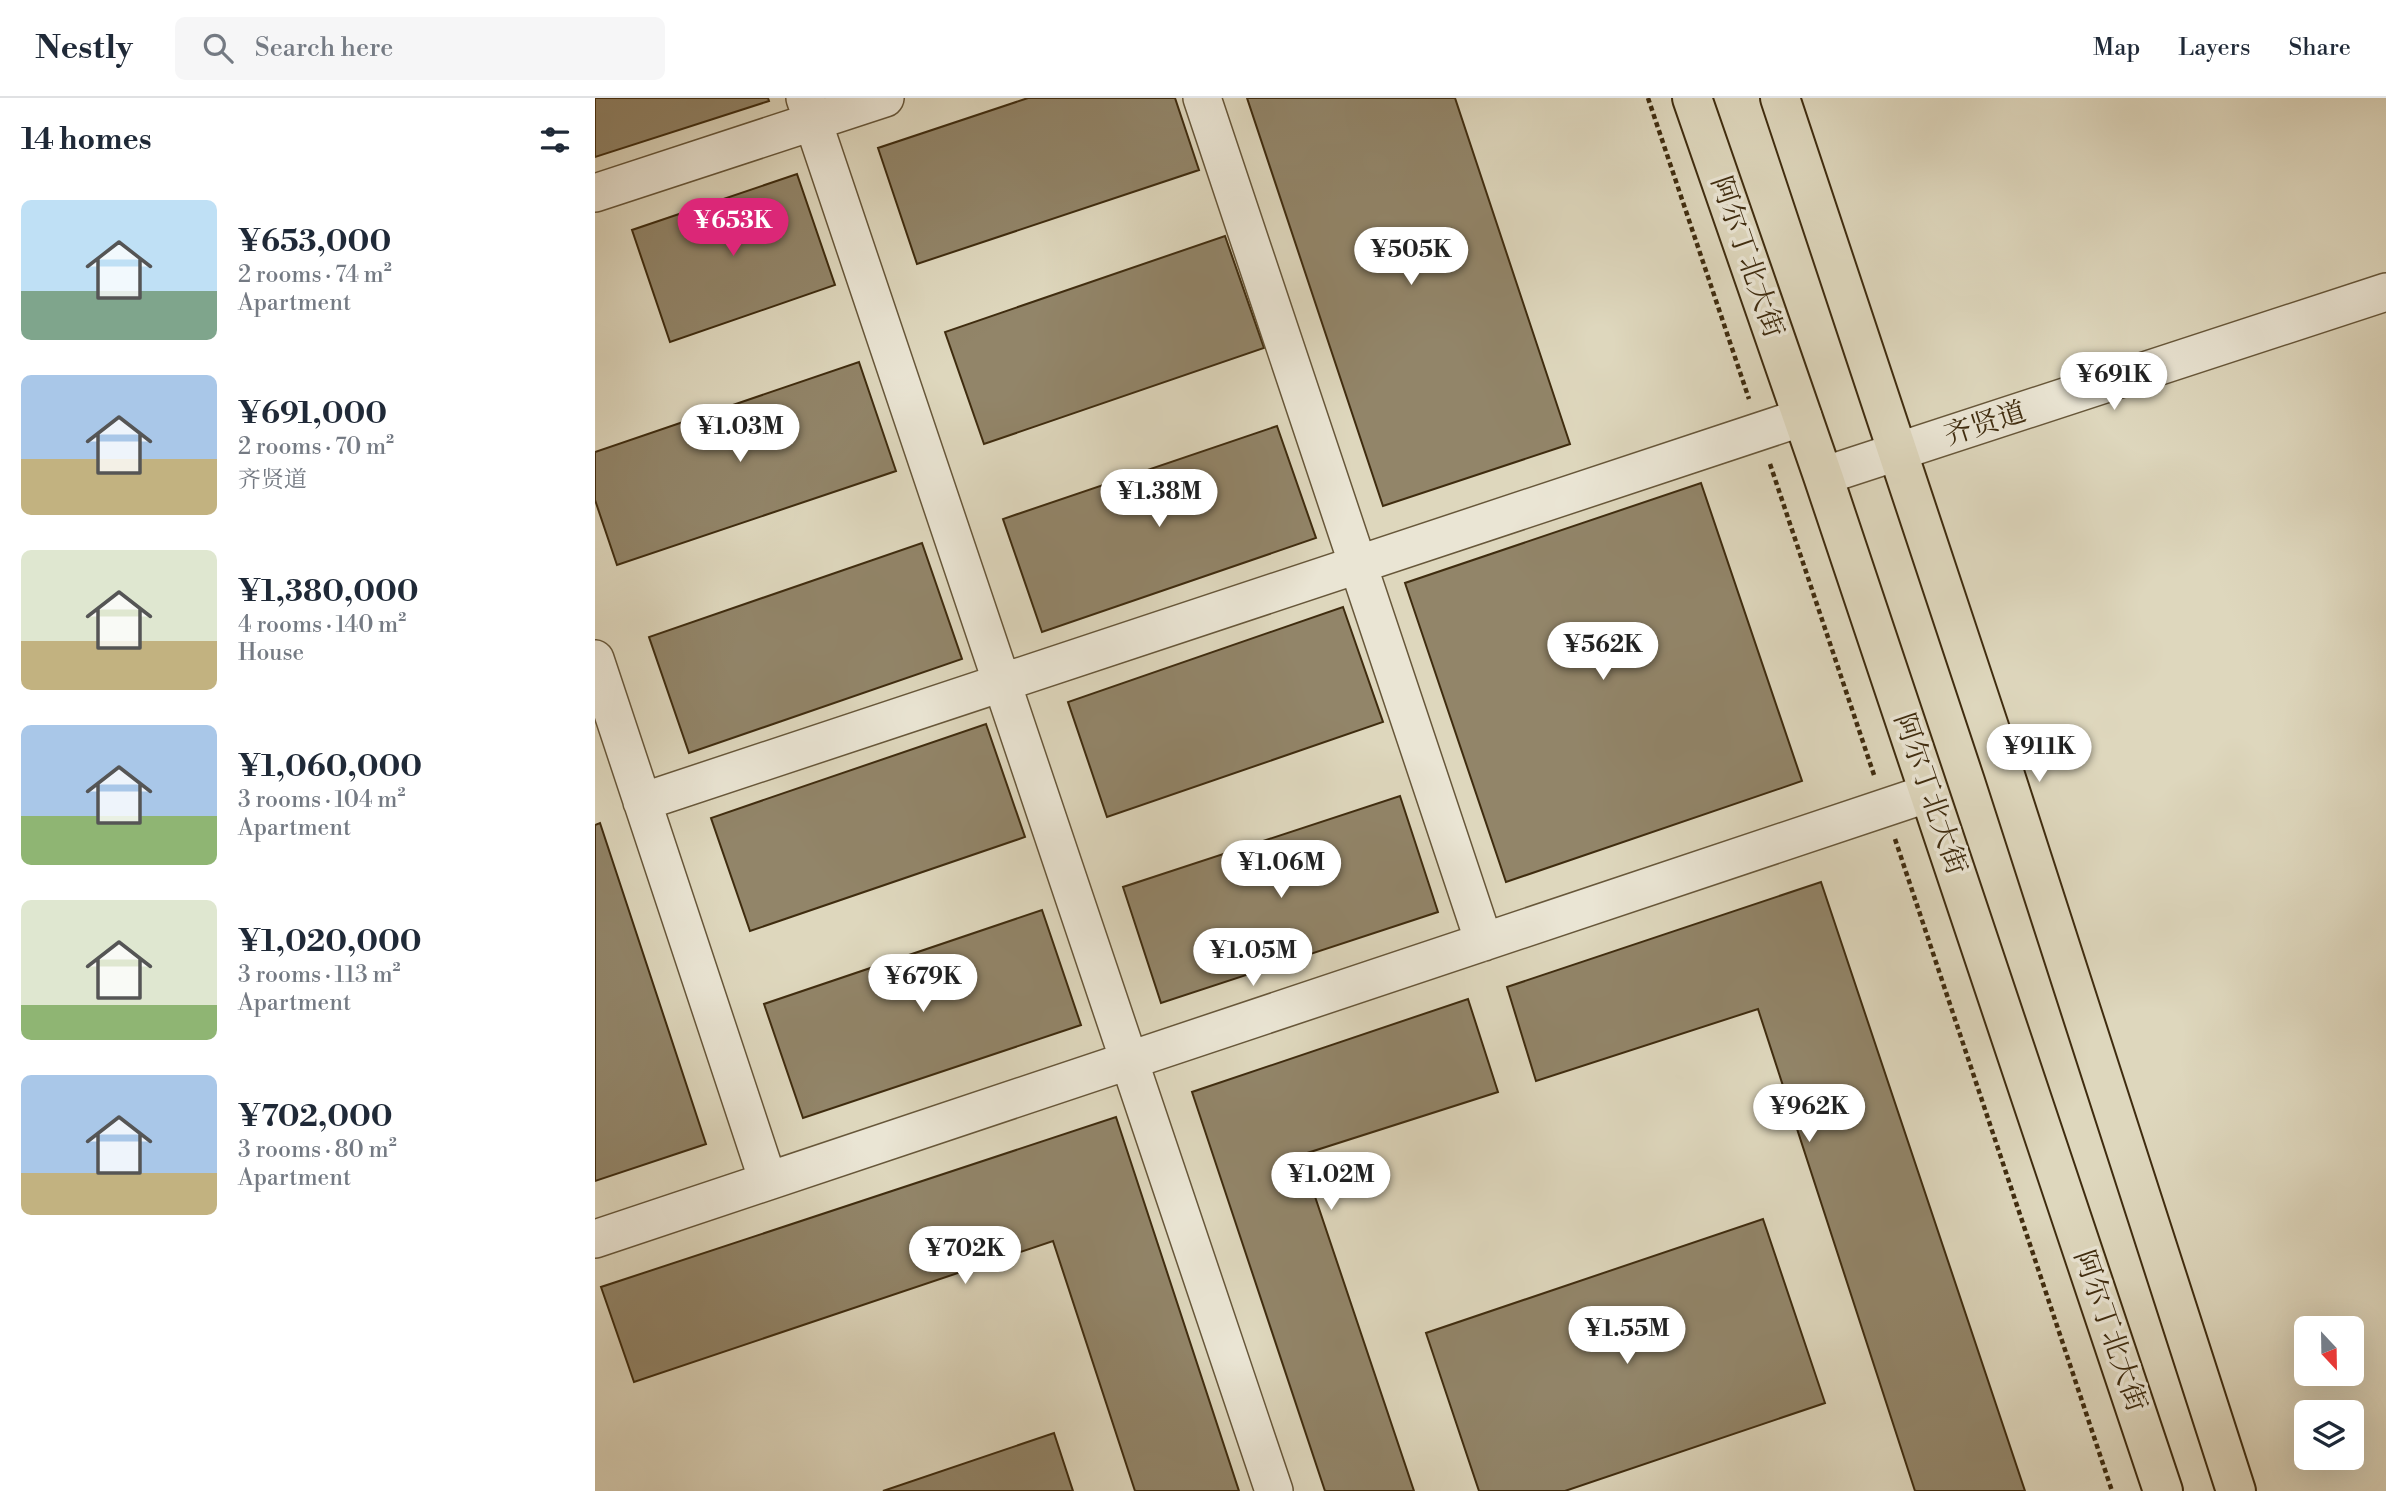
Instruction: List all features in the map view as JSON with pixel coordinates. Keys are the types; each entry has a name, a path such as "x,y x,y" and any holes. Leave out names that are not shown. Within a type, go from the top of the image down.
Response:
{"main road":[{"name":"阿尔丁北大街","path":"1692,98 1803,416 2163,1491"},
{"path":"1780,98 2003,769 2236,1491"}],"street":[{"path":"595,194 809,110 885,98"},
{"path":"1202,98 1484,942"},
{"path":"809,110 1274,1491"},
{"name":"齐贤道","path":"1823,476 2386,292"},
{"path":"642,802 1803,416"},
{"path":"595,659 768,1181"},
{"path":"595,1239 1930,793"}],"building":[{"path":"595,98 768,98 769,101 595,157"},
{"path":"1028,98 1175,98 1199,170 917,264 878,148"},
{"path":"1247,98 1455,98 1570,444 1383,506"},
{"path":"797,174 835,285 670,342 632,230"},
{"path":"1225,236 1264,348 984,444 945,332"},
{"path":"859,362 896,471 617,565 595,500 595,452"},
{"path":"1277,426 1316,538 1042,632 1003,519"},
{"path":"1701,483 1802,781 1506,882 1405,583"},
{"path":"922,543 962,659 689,753 649,637"},
{"path":"1343,607 1383,722 1107,817 1068,702"},
{"path":"986,724 1025,837 750,931 711,818"},
{"path":"1400,796 1438,912 1161,1003 1123,887"},
{"path":"600,823 706,1144 595,1181 595,825"},
{"path":"1821,882 2025,1491 1915,1491 1758,1009 1536,1081 1507,987"},
{"path":"1042,910 1081,1025 803,1118 764,1004"},
{"path":"1468,999 1498,1092 1301,1155 1414,1491 1325,1491 1192,1092"},
{"path":"1116,1117 1239,1491 1135,1491 1053,1241 634,1382 601,1287"},
{"path":"1763,1219 1825,1403 1565,1491 1479,1491 1426,1333"},
{"path":"1054,1433 1073,1491 883,1491"}]}
